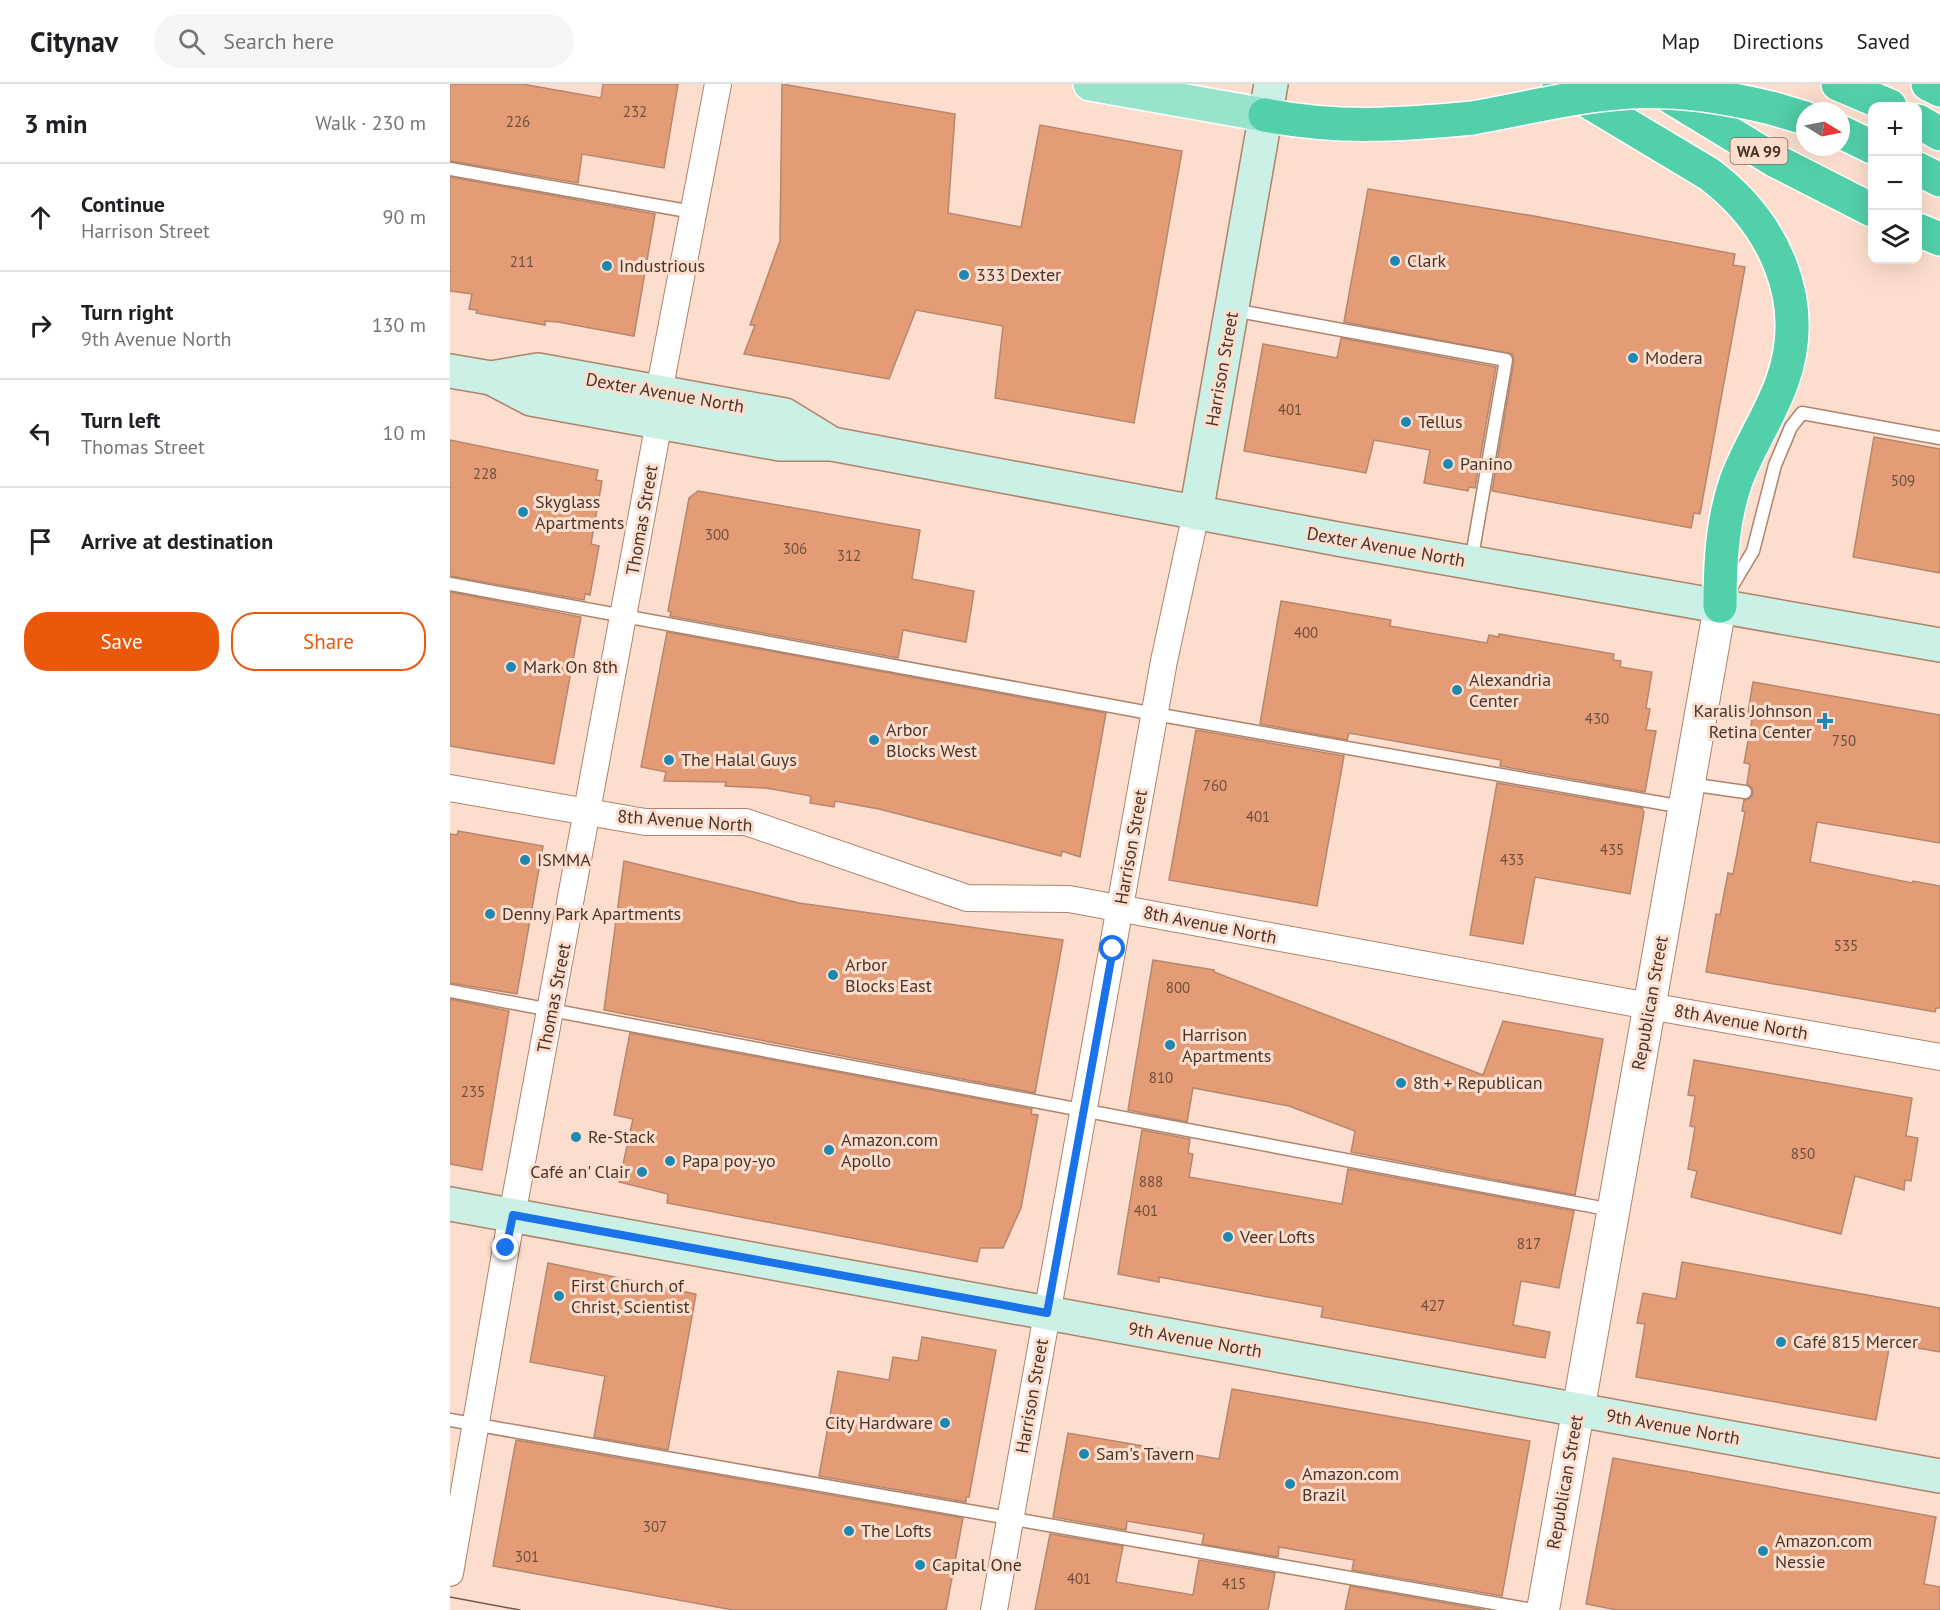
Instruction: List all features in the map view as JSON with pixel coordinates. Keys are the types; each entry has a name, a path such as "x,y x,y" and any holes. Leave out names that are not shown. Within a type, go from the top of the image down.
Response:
{"highway":[{"path":"1559,84 1709,174 1732,191 1752,212 1768,236 1780,263 1788,292 1791,321 1790,351 1783,380 1736,483 1725,523 1720,565 1720,606"},
{"name":"WA 99","path":"1650,84 1774,160 1868,208"},
{"path":"1838,84 1881,102"},
{"path":"1928,84 1940,90"},
{"path":"1265,116 1311,124 1366,126 1472,118 1584,97 1631,92 1678,92 1771,108 1796,115"},
{"path":"1922,124 1940,134"},
{"path":"1850,136 1868,145"},
{"path":"1922,171 1940,180"},
{"path":"1922,232 1940,239"}],"main road":[{"path":"1090,84 1265,116"},
{"name":"Harrison Street","path":"1196,513 1271,84"},
{"name":"Dexter Avenue North","path":"450,371 491,378 538,370 659,407 785,415 832,444 1471,563 1940,645"},
{"name":"9th Avenue North","path":"450,1204 1940,1476"}],"street":[{"name":"Thomas Street","path":"450,1573 513,1215 625,616 693,212 718,84"},
{"name":"Harrison Street","path":"994,1610 1155,714 1196,513"},
{"name":"Republican Street","path":"1543,1610 1720,606"},
{"name":"8th Avenue North","path":"450,788 645,822 747,822 967,898 1069,899 1940,1057"}],"lane":[{"path":"450,169 693,212"},
{"path":"1233,310 1506,360 1471,563"},
{"name":"Republican Street","path":"1720,606 1753,551 1775,465 1791,427 1802,413 1940,438"},
{"path":"450,584 1155,714 1686,795 1745,792"},
{"path":"450,991 1613,1210"},
{"path":"450,1420 1533,1610"}],"building":[{"path":"450,84 522,84 601,98 603,84 678,84 664,168 582,154 578,183 450,161"},
{"name":"333 Dexter","path":"782,84 955,114 948,213 1021,227 1040,125 1182,151 1134,423 995,398 1003,326 916,310 889,379 744,354 755,325 750,325 780,241"},
{"path":"450,177 655,214 634,336 558,322 545,321 545,325 476,313 477,310 469,309 472,294 450,291"},
{"name":"Modera","path":"1368,189 1534,216 1735,254 1733,265 1745,267 1700,514 1694,513 1691,528 1492,491 1514,361 1512,354 1344,322"},
{"path":"1341,338 1496,367 1475,488 1469,487 1468,491 1424,483 1430,450 1374,440 1366,473 1244,451 1263,344 1337,358"},
{"path":"1874,437 1940,449 1940,573 1853,557"},
{"name":"Skyglass Apartments","path":"450,440 598,470 596,480 602,481 591,544 599,546 590,595 585,594 584,600 450,576"},
{"path":"698,491 920,530 912,579 974,591 966,642 903,630 898,658 670,616 671,612 668,611 689,498"},
{"name":"Mark On 8th","path":"450,592 581,617 554,764 450,746"},
{"name":"Alexandria Center","path":"1281,601 1391,620 1390,626 1487,643 1489,635 1499,637 1499,634 1614,654 1613,660 1621,661 1620,667 1652,672 1646,708 1650,709 1646,730 1656,731 1645,792 1500,766 1501,760 1349,733 1347,740 1260,724"},
{"name":"Arbor Blocks West","path":"667,632 1106,713 1080,857 1062,851 1061,856 879,809 835,801 834,807 810,803 811,796 766,788 725,786 726,782 664,781 666,772 641,767"},
{"path":"1753,682 1940,715 1940,843 1817,822 1810,862 1912,883 1913,881 1940,886 1940,1008 1936,1008 1935,1012 1706,972 1716,914 1720,915 1728,873 1733,874 1745,812 1742,811 1744,800 1749,799 1753,794 1752,788 1747,784 1750,764 1744,763 1752,720 1747,718"},
{"path":"1196,730 1344,756 1317,906 1169,880"},
{"path":"1497,783 1642,808 1644,812 1630,894 1535,877 1523,944 1470,935"},
{"name":"Denny Park Apartments","path":"458,831 543,846 517,994 450,983 450,834 457,835"},
{"name":"Arbor Blocks East","path":"624,861 799,903 1063,940 1035,1093 604,1010"},
{"name":"8th + Republican","path":"1153,960 1214,970 1214,972 1483,1075 1503,1021 1603,1039 1575,1195 1351,1152 1355,1131 1289,1106 1193,1088 1187,1122 1128,1110"},
{"path":"450,999 509,1011 482,1170 450,1164"},
{"name":"Amazon.com Apollo","path":"630,1033 1032,1109 1031,1114 1038,1115 1021,1208 1003,1248 980,1248 977,1262 667,1203 668,1194 619,1182 633,1119 614,1115"},
{"path":"1694,1060 1912,1098 1906,1136 1918,1138 1911,1181 1905,1180 1904,1190 1855,1176 1841,1234 1691,1197 1697,1171 1688,1169 1695,1127 1690,1126 1695,1096 1688,1095"},
{"path":"1142,1130 1190,1139 1188,1153 1193,1154 1189,1177 1342,1204 1348,1169 1574,1211 1559,1288 1521,1281 1513,1325 1550,1332 1545,1358 1321,1317 1323,1307 1159,1277 1159,1282 1118,1274"},
{"path":"1682,1262 1940,1308 1940,1352 1890,1343 1876,1420 1636,1377 1645,1324 1637,1323 1643,1293 1676,1299"},
{"path":"548,1263 696,1294 668,1450 594,1437 605,1376 530,1362"},
{"path":"922,1337 996,1350 969,1497 966,1497 966,1502 819,1476 838,1371 889,1380 893,1357 918,1361"},
{"name":"Amazon.com Brazil","path":"1232,1389 1530,1441 1502,1596 1352,1570 1354,1560 1279,1547 1278,1557 1202,1544 1204,1534 1127,1521 1126,1530 1053,1517 1068,1433 1219,1459"},
{"path":"516,1440 963,1518 946,1610 733,1610 493,1566"},
{"name":"Amazon.com Nessie","path":"1613,1458 1936,1517 1924,1584 1940,1587 1940,1610 1617,1610 1586,1604"},
{"path":"1050,1534 1123,1546 1116,1582 1193,1595 1199,1560 1275,1573 1268,1610 1035,1610"},
{"path":"1350,1586 1485,1610 1345,1610"}],"tram line":[{"path":"450,1597 520,1610"}],"place":[{"name":"Clark","path":"1395,261"},
{"name":"Industrious","path":"607,266"},
{"name":"333 Dexter","path":"964,275"},
{"name":"Modera","path":"1633,358"},
{"name":"Tellus","path":"1406,422"},
{"name":"Panino","path":"1448,464"},
{"name":"Skyglass Apartments","path":"523,512"},
{"name":"Mark On 8th","path":"511,667"},
{"name":"Alexandria Center","path":"1457,690"},
{"name":"Karalis Johnson Retina Center","path":"1825,721"},
{"name":"Arbor Blocks West","path":"874,740"},
{"name":"The Halal Guys","path":"669,760"},
{"name":"ISMMA","path":"525,860"},
{"name":"Denny Park Apartments","path":"490,914"},
{"name":"Arbor Blocks East","path":"833,975"},
{"name":"Harrison Apartments","path":"1170,1045"},
{"name":"8th + Republican","path":"1401,1083"},
{"name":"Re-Stack","path":"576,1137"},
{"name":"Amazon.com Apollo","path":"829,1150"},
{"name":"Papa poy-yo","path":"670,1161"},
{"name":"Café an' Clair","path":"642,1172"},
{"name":"Veer Lofts","path":"1228,1237"},
{"name":"First Church of Christ, Scientist","path":"559,1296"},
{"name":"Café 815 Mercer","path":"1781,1342"},
{"name":"City Hardware","path":"945,1423"},
{"name":"Sam's Tavern","path":"1084,1454"},
{"name":"Amazon.com Brazil","path":"1290,1484"},
{"name":"The Lofts","path":"849,1531"},
{"name":"Amazon.com Nessie","path":"1763,1551"},
{"name":"Capital One","path":"920,1565"}],"route":[{"path":"506,1248 513,1215 1047,1313 1113,949"}]}
